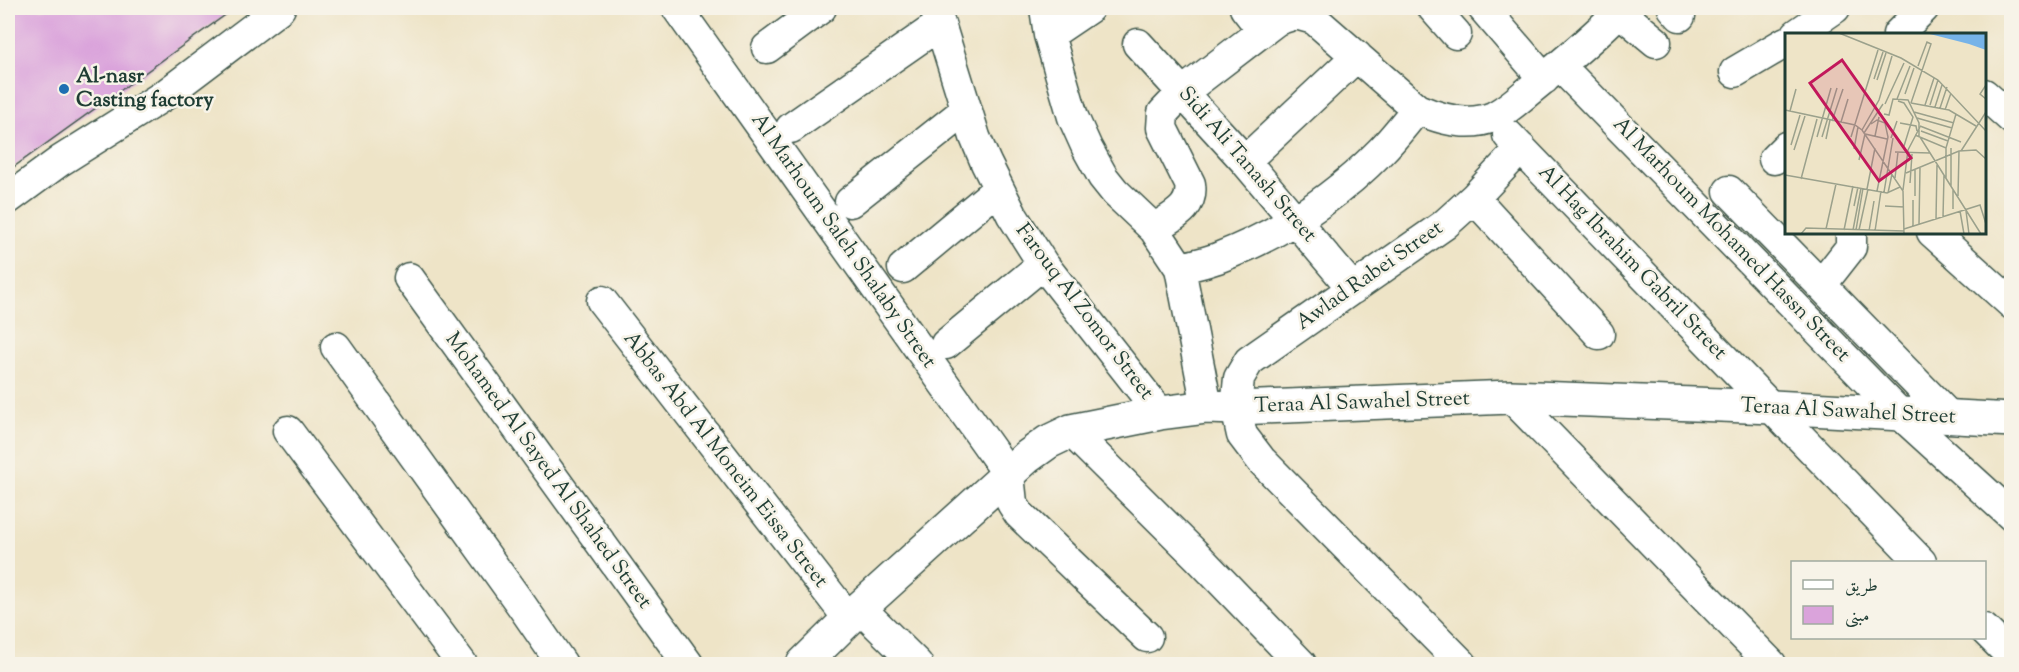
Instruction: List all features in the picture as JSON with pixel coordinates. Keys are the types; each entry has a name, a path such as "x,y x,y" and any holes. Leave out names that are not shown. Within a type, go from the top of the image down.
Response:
{"main road":[{"name":"Teraa Al Sawahel Street","path":"803,664 854,613 1027,457 1041,447 1071,431 1160,413 1222,408 1511,397 1773,407 2012,420"}],"street":[{"path":"8,199 60,161 166,94 280,8"},
{"name":"Al Marhoum Saleh Shalaby Street","path":"677,8 1009,475"},
{"path":"767,48 821,8"},
{"path":"1089,8 1047,21 1073,117 1103,177 1115,192 1154,229 1180,268 1222,408 1261,460 1462,664"},
{"path":"1245,8 1263,31"},
{"path":"1433,8 1456,34"},
{"name":"Al Marhoum Mohamed Hassn Street","path":"1483,8 1552,72 1901,415 2012,516"},
{"path":"1798,33 1835,8"},
{"path":"1154,229 1185,208 1190,201 1191,193 1190,184 1162,128 1163,113 1183,92 1277,20 1296,14 1314,19 1417,109 1435,117 1453,121 1471,121 1492,117 1552,72 1619,9 1656,42"},
{"path":"791,128 937,16"},
{"name":"Farouq Al Zomor Street","path":"937,16 966,110 998,189 1043,264 1160,413"},
{"path":"1735,72 1785,43"},
{"name":"Sidi Ali Tanash Street","path":"1138,44 1245,161 1353,289"},
{"path":"1245,161 1357,56"},
{"path":"1986,96 2012,119"},
{"path":"1180,268 1219,258 1258,241 1295,220 1340,188 1381,151 1417,109"},
{"path":"850,202 966,110"},
{"name":"Al Hag Ibrahim Gabril Street","path":"1492,117 1920,561"},
{"name":"Awlad Rabei Street","path":"1222,408 1249,361 1444,225 1474,198 1521,148"},
{"path":"903,268 998,189"},
{"path":"1729,190 1950,417"},
{"path":"1474,198 1599,334"},
{"path":"1822,284 1851,247 1851,234"},
{"path":"1934,234 2012,304"},
{"path":"946,344 1043,264"},
{"name":"Mohamed Al Sayed Al Shahed Street","path":"409,278 688,664"},
{"name":"Abbas Abd Al Moneim Eissa Street","path":"602,301 854,613 917,664"},
{"path":"336,347 562,664"},
{"path":"1511,397 1771,664"},
{"path":"288,431 462,664"},
{"path":"1071,431 1198,556 1301,664"},
{"path":"1009,475 1012,503 1019,513 1147,637"},
{"path":"1986,630 2012,657"}],"building":[{"name":"Al-nasr Casting factory","path":"8,8 235,8 8,171"}],"place":[{"name":"Al-nasr Casting factory","path":"64,89"}]}
